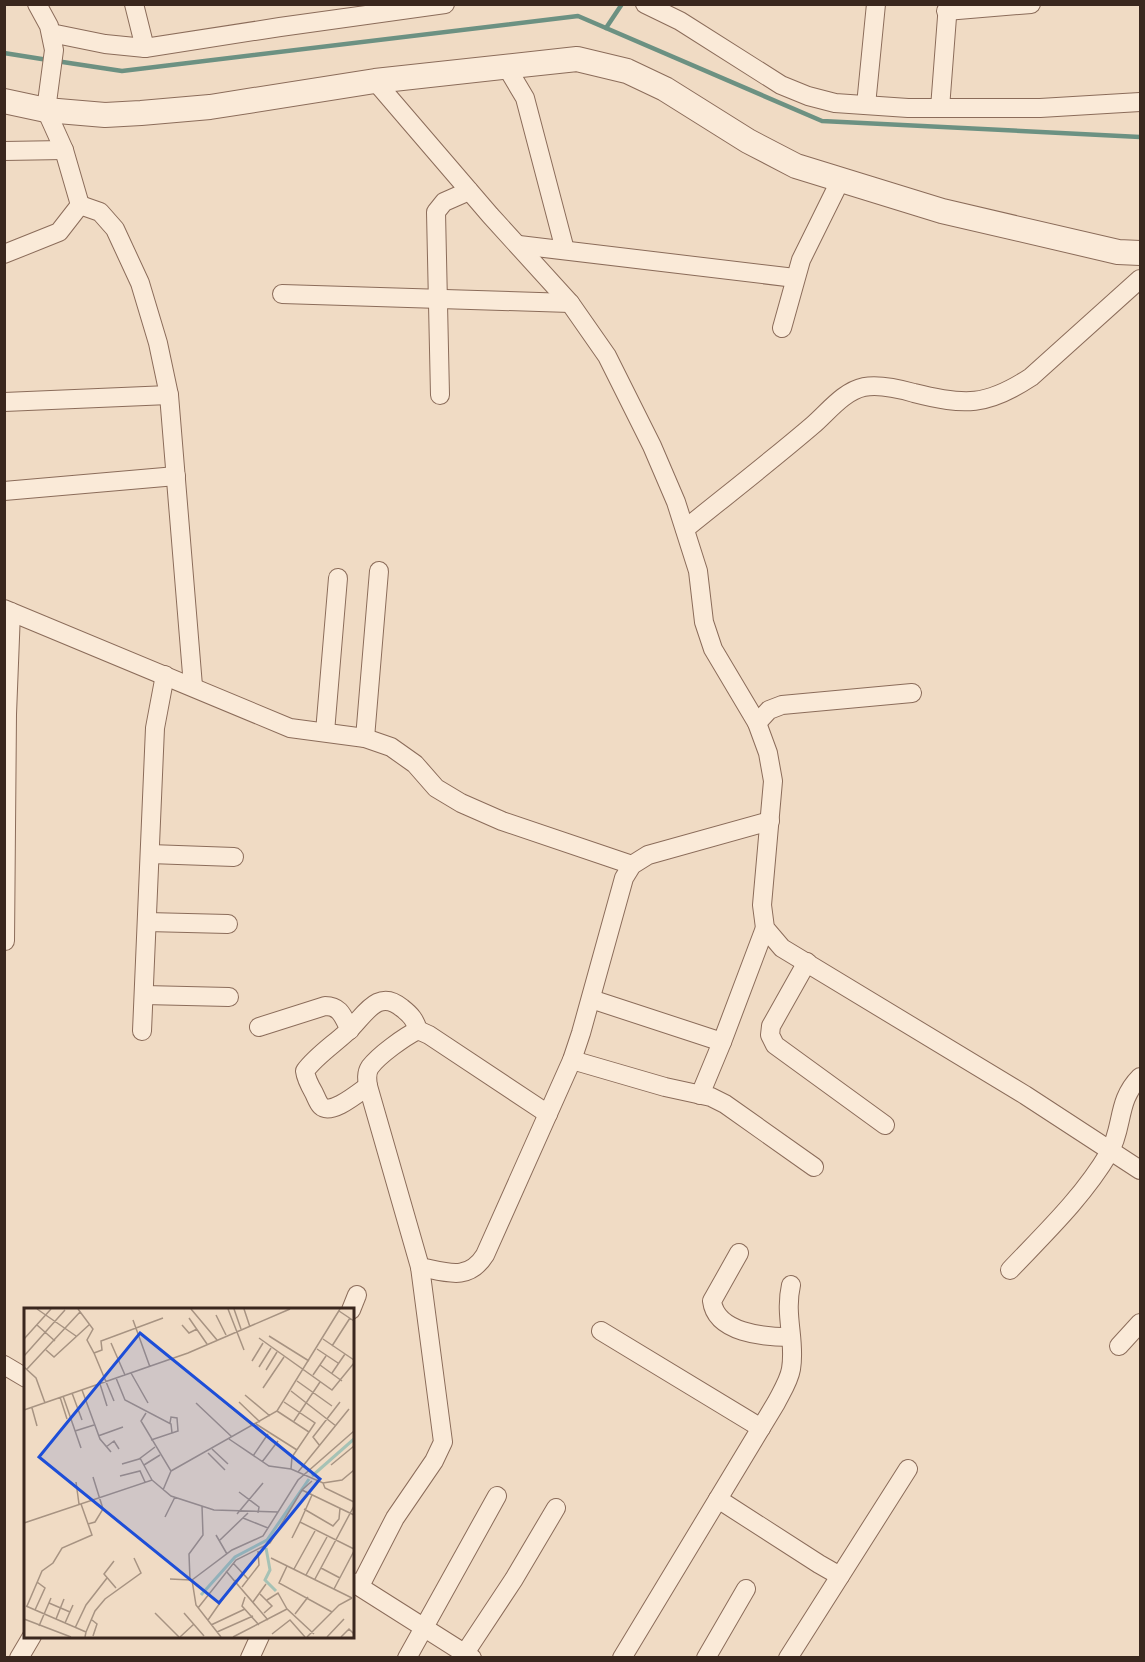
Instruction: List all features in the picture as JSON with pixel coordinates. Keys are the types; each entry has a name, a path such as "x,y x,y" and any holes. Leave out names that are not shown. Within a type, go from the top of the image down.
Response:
{"street":[{"path":"37,4 52,41 47,105 64,150 80,205"},
{"path":"134,4 145,48"},
{"path":"52,41 145,48 445,4"},
{"path":"645,4 680,21 781,85 808,96 835,103 940,108 1040,108 1140,102"},
{"path":"680,21 688,4"},
{"path":"866,105 876,4"},
{"path":"940,108 947,8 1031,4"},
{"path":"4,100 105,115 187,109 375,81 577,59 627,71 665,89 748,141 795,166 942,211 1119,252 1140,253"},
{"path":"506,66 525,98 565,250"},
{"path":"375,81 469,191 570,303 607,356 652,446 676,502 698,571 704,622 713,649 757,723 768,753 773,781 762,905 765,928 700,1095"},
{"path":"4,151 64,150"},
{"path":"782,328 795,278 840,181"},
{"path":"440,395 436,213 444,202 469,191"},
{"path":"4,254 59,232 80,205"},
{"path":"80,205 100,212 115,229 140,283 158,344 169,395 193,687"},
{"path":"519,245 795,278"},
{"path":"685,529 814,425 844,397 864,387 898,388 956,402 981,401 1013,389 1031,377 1140,279"},
{"path":"282,294 570,303"},
{"path":"4,402 169,395"},
{"path":"4,491 176,476"},
{"path":"365,738 379,570"},
{"path":"325,732 338,578"},
{"path":"5,941 8,611 290,728 365,738 391,747 415,764 435,788 461,803 502,821 632,865"},
{"path":"142,1031 155,728 165,675"},
{"path":"757,723 769,710 782,705 912,693"},
{"path":"420,1267 455,1273 468,1272 479,1265 570,1064 591,999 624,878 632,865 648,855 770,821"},
{"path":"150,854 234,857"},
{"path":"147,922 228,924"},
{"path":"765,928 782,948 1025,1095 1140,1170"},
{"path":"807,962 771,1026 770,1035 775,1045 885,1125"},
{"path":"144,994 229,997"},
{"path":"368,1086 333,1109 326,1109 321,1106 306,1078 305,1071 350,1030 375,1002 385,999 396,1002 410,1014 418,1030 548,1114"},
{"path":"591,999 722,1042"},
{"path":"259,1027 325,1006 333,1006 340,1009 350,1030"},
{"path":"418,1030 396,1044 370,1067 367,1075 368,1086 420,1267 443,1442 434,1461 394,1518 356,1584 469,1655 556,1508"},
{"path":"570,1064 700,1095 725,1104 814,1167"},
{"path":"1010,1270 1062,1215 1096,1174 1116,1139 1125,1098 1140,1077"},
{"path":"739,1253 712,1301 717,1315 729,1324 751,1334 790,1337"},
{"path":"622,1658 761,1428 791,1372 788,1299 791,1285"},
{"path":"1119,1346 1140,1323"},
{"path":"601,1331 761,1428"},
{"path":"4,1365 24,1377"},
{"path":"788,1658 908,1469"},
{"path":"407,1658 497,1496"},
{"path":"718,1499 840,1576"},
{"path":"706,1658 746,1589"},
{"path":"19,1658 31,1638"},
{"path":"250,1658 259,1638"}],"waterway":[{"path":"606,28 622,4"},
{"path":"56,61 122,71 578,16 822,121 1140,137"},
{"path":"4,53 48,60"}]}
